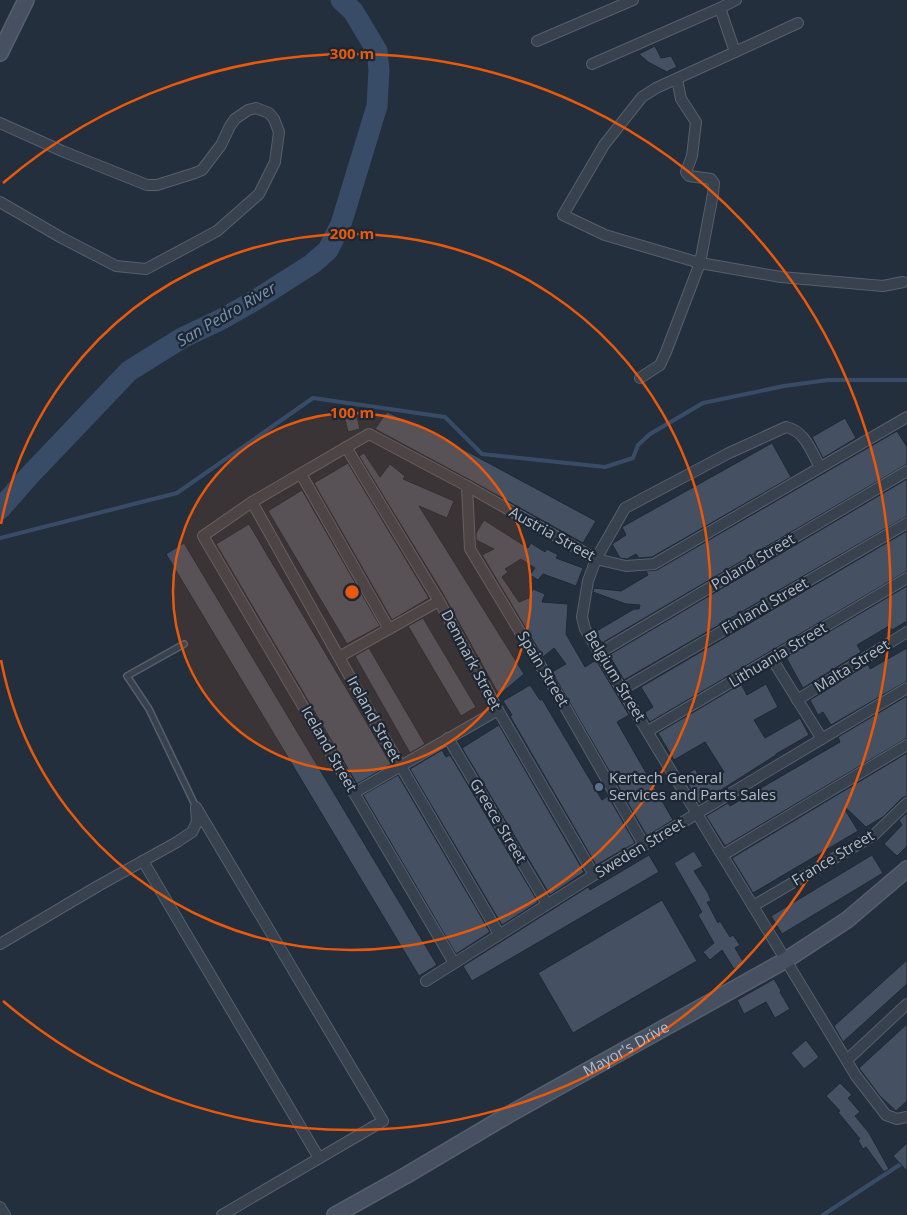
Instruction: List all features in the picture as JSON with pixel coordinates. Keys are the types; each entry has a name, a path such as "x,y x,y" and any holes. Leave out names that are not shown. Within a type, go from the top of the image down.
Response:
{"street":[{"path":"0,53 26,0"},
{"path":"537,42 633,0"},
{"path":"592,64 736,0"},
{"path":"720,8 736,52"},
{"path":"798,23 656,88 642,97 604,145 563,215 604,235 700,263 781,277 884,286 903,282"},
{"path":"640,378 660,365 700,263 714,183 711,179 689,176 686,172 692,156 696,122 681,99 677,79"},
{"path":"0,123 62,151 147,185 157,185 195,174 202,170 221,145 235,119 248,110 256,108 269,113 274,119 279,132 275,162 259,194 217,231 146,269 116,266 62,238 0,202"},
{"name":"Austria Street","path":"203,536 252,502 369,434 467,486 596,560 626,566 654,564 907,417"},
{"name":"Belgium Street","path":"820,466 804,438 796,429 786,427 729,453 625,508 596,560 588,581 582,617 585,629 856,1076 886,1115 897,1119 907,1117"},
{"name":"Denmark Street","path":"346,447 439,600 498,710 594,875"},
{"name":"Poland Street","path":"599,652 907,471"},
{"path":"301,474 389,629"},
{"name":"Spain Street","path":"467,486 470,548 560,698 644,845"},
{"name":"Ireland Street","path":"252,502 401,765 500,934"},
{"name":"Finland Street","path":"622,689 907,523"},
{"name":"Iceland Street","path":"203,536 454,963"},
{"name":"Lithuania Street","path":"648,732 907,578"},
{"path":"339,656 439,600"},
{"name":"Malta Street","path":"797,700 907,632"},
{"path":"772,659 822,739"},
{"name":"Sweden Street","path":"426,981 594,875 907,688"},
{"path":"354,793 498,710"},
{"name":"Greece Street","path":"448,738 547,904"},
{"path":"723,855 907,745"},
{"name":"France Street","path":"753,906 874,835 907,803"},
{"path":"0,944 192,832 197,822 196,807"},
{"path":"196,807 383,1121 222,1215"},
{"path":"143,861 319,1158"},
{"name":"Mayor's Drive","path":"335,1215 508,1115 786,960 847,920 907,870"},
{"path":"847,1060 907,1004"},
{"path":"0,1207 4,1215"}],"lane":[{"path":"184,644 127,676 149,709 196,807"}],"building":[{"path":"655,46 661,58 671,56 677,67 668,71 669,73 646,61 639,54"},
{"path":"387,412 431,432 596,521 583,543 375,429"},
{"path":"356,413 360,429 348,432 344,416"},
{"path":"845,418 856,438 823,458 812,437"},
{"path":"897,431 907,447 907,464 602,643 595,632 634,609 639,609 640,605 626,604 593,592 594,588 621,591 648,575 646,571 657,570"},
{"path":"772,443 791,477 652,557 639,558 636,554 627,559 620,558 612,544 626,535 622,527"},
{"path":"364,453 380,477 390,464 405,476 403,479 454,501 447,518 419,506 524,674 499,695 442,592 359,456"},
{"path":"348,463 429,598 392,620 314,483"},
{"path":"907,479 907,516 624,680 609,655"},
{"path":"302,490 380,626 347,644 268,511"},
{"path":"484,520 528,548 531,543 545,552 547,549 558,555 556,558 583,568 576,586 543,574 538,580 530,575 535,568 521,559 505,569 508,572 502,577 519,602 529,598 533,589 545,594 542,602 568,604 566,634 585,667 596,660 629,715 617,722 673,820 647,836 552,672 566,664 554,648 543,657 482,555 494,549 476,540 476,533"},
{"path":"249,524 391,764 357,784 216,544"},
{"path":"907,531 907,571 650,722 644,713 653,707 641,687"},
{"path":"184,543 437,965 419,976 166,554"},
{"path":"907,586 907,621 892,630 889,626 857,645 861,652 803,688 786,657"},
{"path":"423,618 476,707 461,716 408,626"},
{"path":"369,648 425,744 410,753 355,656"},
{"path":"907,648 907,681 831,725 823,712 818,715 810,700 868,664 870,669"},
{"path":"741,684 747,695 766,684 778,707 754,720 765,738 800,718 809,735 699,804 684,776 695,769 704,784 724,772 705,742 674,760 658,733"},
{"path":"530,685 540,700 542,699 602,800 608,796 635,843 596,865 503,701"},
{"path":"907,696 907,738 725,846 706,816 728,803 730,806 840,742 838,737"},
{"path":"499,725 584,872 550,895 462,748"},
{"path":"442,750 446,757 450,755 538,902 502,925 410,769"},
{"path":"907,753 907,796 902,798 883,817 866,827 845,807 858,831 753,893 732,858"},
{"path":"398,775 490,932 456,954 363,795"},
{"path":"907,813 907,846 897,856 884,844 902,825 899,820"},
{"path":"694,851 703,866 694,871 708,893 711,901 707,902 718,923 720,921 730,937 733,935 740,945 735,948 744,963 734,969 722,950 710,960 703,952 714,943 698,915 702,912 674,863"},
{"path":"649,855 659,872 472,981 463,966 588,887 590,890"},
{"path":"872,855 883,873 782,934 771,916"},
{"path":"662,900 697,961 573,1033 538,973"},
{"path":"907,960 907,984 843,1042 834,1026"},
{"path":"774,979 790,1009 775,1018 766,1002 744,1014 737,1000"},
{"path":"907,1024 907,1101 896,1111 880,1096 859,1068"},
{"path":"806,1040 819,1057 804,1069 791,1053"},
{"path":"840,1083 852,1095 848,1098 860,1112 855,1116 869,1133 889,1169 884,1172 866,1147 863,1149 858,1140 860,1139 838,1112 840,1111 826,1096"},
{"path":"907,1143 907,1171 893,1156"}],"waterway":[{"name":"San Pedro River","path":"0,509 129,371 182,338 222,319 257,299 312,264 328,250 341,224 377,106 379,70 377,51 353,11 341,0"},
{"path":"0,538 177,493 313,398 445,417 482,454 605,467 633,458 638,445 650,434 703,403 784,386 828,380 907,380"},
{"path":"823,1215 907,1160"}],"place":[{"name":"Kertech General Services and Parts Sales","path":"599,787"}]}
